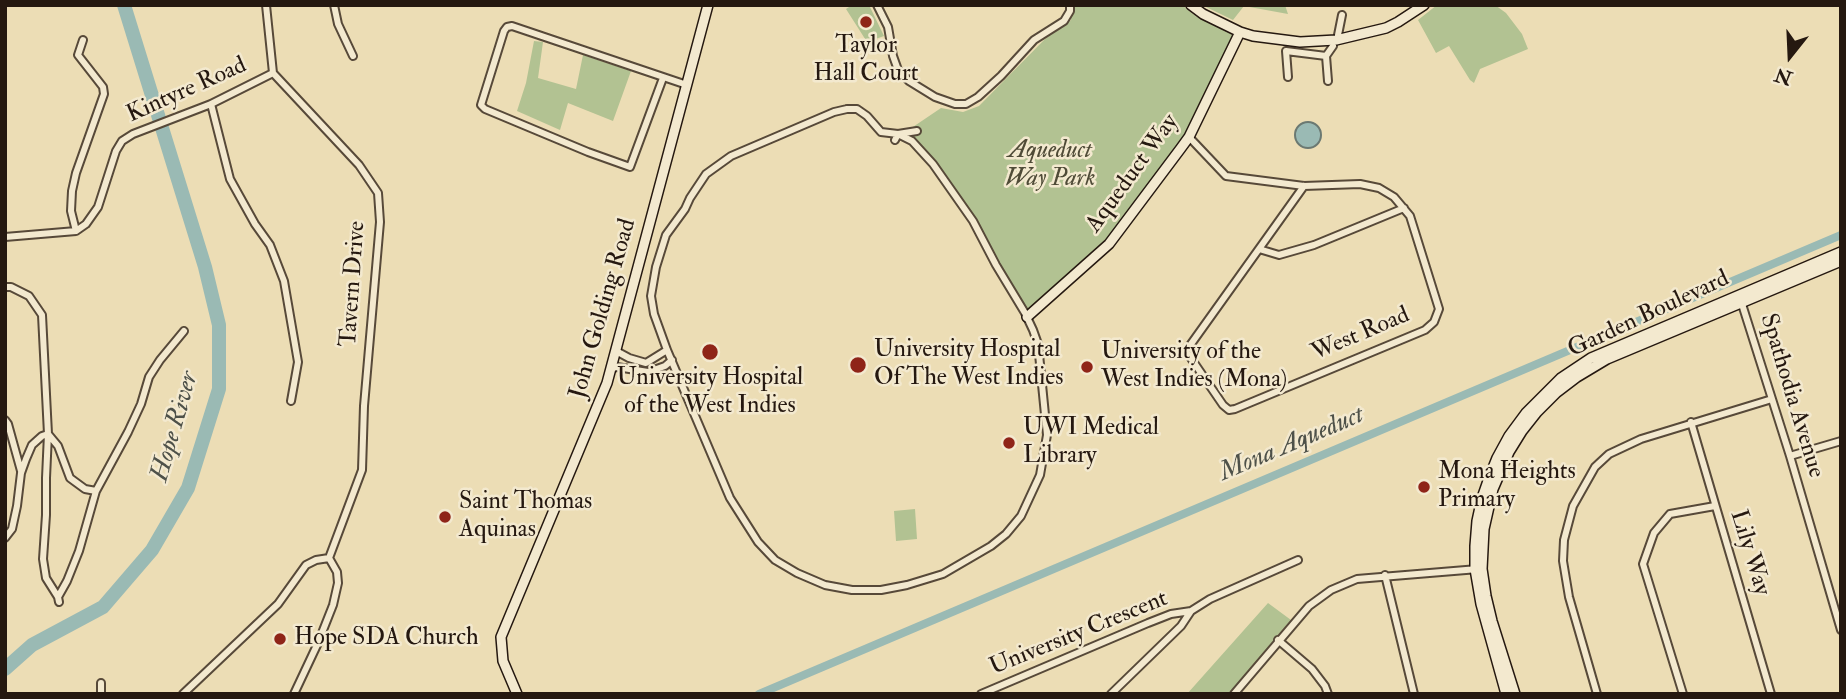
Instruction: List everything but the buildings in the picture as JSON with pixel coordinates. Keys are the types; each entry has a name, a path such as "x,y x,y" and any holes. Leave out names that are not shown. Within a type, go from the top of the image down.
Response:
{"street":[{"path":"266,5 274,73"},
{"path":"334,5 338,24 353,56"},
{"name":"John Golding Road","path":"517,694 503,661 501,637 607,383 708,5"},
{"path":"877,5 888,27 898,70 909,81 935,97 956,104 965,104 978,97 1002,76 1034,40 1064,21 1070,11 1070,5"},
{"path":"1191,5 1240,32 1300,42 1336,40 1386,28 1424,5"},
{"path":"1338,35 1342,15"},
{"path":"663,78 630,167 588,152 481,105 504,32 507,27 512,26 687,85"},
{"name":"Aqueduct Way","path":"1027,317 1109,244 1189,137 1240,32"},
{"path":"5,237 76,231 71,211 72,191 104,94 103,88 78,55 83,40"},
{"path":"1328,81 1326,56 1333,46"},
{"path":"1287,77 1286,51 1326,56"},
{"name":"Kintyre Road","path":"76,231 86,224 98,207 122,141 133,134 196,111 274,73"},
{"name":"Tavern Drive","path":"274,73 359,165 378,193 380,222 364,406 362,470 329,558"},
{"path":"211,104 230,179 270,245 284,281 298,362 291,401"},
{"path":"847,109 857,110 867,116 881,132 896,137 912,141 920,148 947,185 973,221 1027,317 1038,344 1048,435 1040,475 1028,503 1006,534 991,546 943,574 881,590 852,590 825,585 781,564 760,545 746,525 730,498 667,350 654,314 651,296 666,235 706,174 731,156 834,112 847,109"},
{"path":"896,137 917,131"},
{"path":"1189,137 1226,176 1304,186 1360,184 1379,188 1394,197 1404,208 1279,255 1259,249"},
{"name":"West Road","path":"1304,186 1186,351 1229,410 1425,330 1434,322 1439,309 1410,216 1404,208"},
{"name":"Garden Boulevard","path":"1506,694 1484,617 1479,569 1488,509 1498,476 1522,431 1546,402 1577,377 1607,359 1841,252"},
{"name":"Garden Boulevard","path":"1741,299 1841,261"},
{"path":"5,287 11,287 29,296 42,315 48,434 43,559 46,578 58,599 79,551 96,491 141,404 149,377 184,331"},
{"name":"Spathodia Avenue","path":"1741,299 1841,630"},
{"path":"616,351 646,363 667,350"},
{"path":"611,368 648,372 657,370 672,360"},
{"path":"1597,694 1569,597 1563,561 1564,540 1573,506 1595,467 1609,454 1641,439 1772,399"},
{"path":"5,420 22,472"},
{"name":"Lily Way","path":"1691,422 1771,694"},
{"path":"5,538 12,529 22,472 32,445 38,438 48,434"},
{"path":"48,434 58,446 70,478 85,489 96,491"},
{"path":"1790,456 1841,441"},
{"path":"1682,694 1643,564 1654,533 1670,514 1715,506"},
{"path":"183,694 278,604 306,565 329,558 337,572 338,583 333,605 294,694"},
{"name":"University Crescent","path":"981,694 1148,622 1191,611 1210,599 1298,560"},
{"path":"1234,694 1309,606 1331,590 1357,579 1385,575 1479,569"},
{"name":"Garden Boulevard","path":"1479,569 1515,694"},
{"path":"1385,575 1414,694"},
{"name":"University Crescent","path":"1111,694 1181,626 1191,611"},
{"path":"1278,640 1312,669 1328,694"},
{"path":"101,684 101,694"}],"green space":[{"name":"Taylor Hall Court","path":"852,5 869,5 884,36 867,42 846,9"},
{"name":"Aqueduct Way Park","path":"1071,5 1182,5 1196,16 1235,34 1182,142 1107,242 1027,312 958,195 904,133 941,108 963,112 979,106 1045,39 1071,20"},
{"path":"1202,5 1285,5 1288,14 1244,6 1233,20"},
{"path":"1437,5 1495,5 1506,13 1522,34 1528,49 1480,69 1474,83 1449,46 1436,53 1418,20"},
{"path":"534,41 543,42 538,78 576,89 583,55 631,71 613,121 568,103 560,130 517,111 526,83"},
{"path":"915,509 917,539 896,541 894,511"},
{"path":"1268,603 1291,620 1229,694 1187,694"}],"water":[{"path":"1308,122 1317,126 1321,135 1317,144 1308,148 1299,144 1295,135 1299,126"}],"waterway":[{"name":"Hope River","path":"5,669 32,645 103,607 152,550 188,488 219,389 219,325 205,267 124,5"},
{"name":"Mona Aqueduct","path":"759,694 1841,235"}],"place":[{"name":"Taylor Hall Court","path":"866,22"},
{"name":"University Hospital of the West Indies","path":"710,352"},
{"name":"University Hospital Of The West Indies","path":"858,365"},
{"name":"University of the West Indies (Mona)","path":"1087,367"},
{"name":"UWI Medical Library","path":"1009,443"},
{"name":"Mona Heights Primary","path":"1424,487"},
{"name":"Saint Thomas Aquinas","path":"445,517"},
{"name":"Hope SDA Church","path":"280,639"}]}
